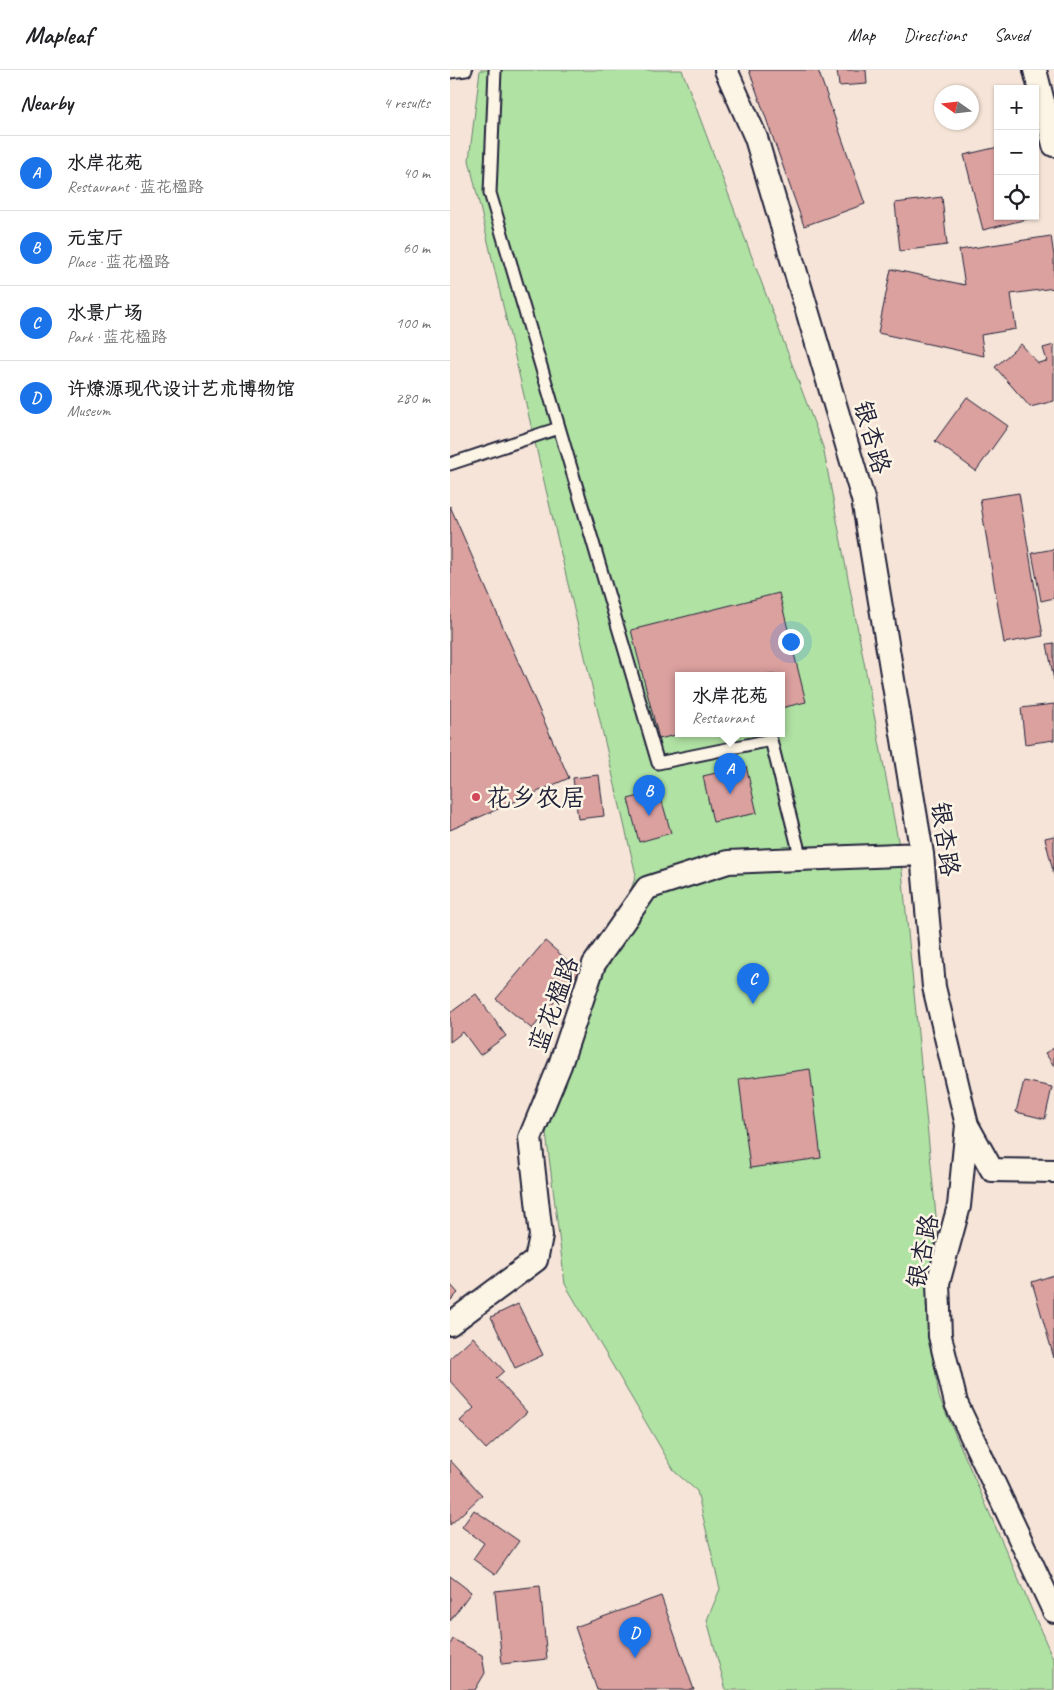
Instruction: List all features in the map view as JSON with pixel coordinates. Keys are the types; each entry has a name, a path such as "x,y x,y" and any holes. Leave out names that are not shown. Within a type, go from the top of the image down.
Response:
{"street":[{"name":"银杏路","path":"726,70 756,138 863,499 922,854 934,987 967,1125 959,1206 938,1283 940,1336 956,1403 1054,1611"},
{"path":"1035,70 1054,145"},
{"name":"蓝花楹路","path":"450,1324 536,1260 541,1236 530,1138 560,1065 594,964 648,888 728,862 922,854"},
{"path":"967,1125 992,1170 1054,1171"}],"lane":[{"path":"450,72 466,70"},
{"path":"495,70 490,193 658,763 771,740 801,858"},
{"path":"450,464 559,428"}],"green space":[{"path":"480,70 682,70 823,447 900,851 937,1226 926,1304 939,1397 1054,1661 1054,1690 726,1690 707,1620 720,1589 697,1491 675,1472 565,1284 546,1133 636,875 469,160"}],"building":[{"path":"749,70 818,70 865,204 804,226"},
{"path":"837,70 866,70 867,84 839,86"},
{"path":"994,148 994,220 1023,220 983,230 964,155"},
{"path":"942,197 947,245 900,251 895,203"},
{"path":"1051,236 1054,256 1054,288 1011,294 1016,329 981,335 984,356 878,333 891,269 965,285 959,250"},
{"path":"1021,344 1038,363 1047,361 1043,348 1054,345 1054,401 1030,407 995,367"},
{"path":"967,397 1008,426 976,471 935,441"},
{"path":"1019,493 1043,636 1004,643 980,499"},
{"path":"450,506 569,778 450,830"},
{"path":"1054,549 1054,598 1041,601 1032,553"},
{"path":"779,593 806,702 785,707 785,672 675,672 675,735 659,739 631,630"},
{"path":"1054,643 1054,680 1047,644"},
{"path":"1054,704 1054,740 1025,744 1021,708"},
{"path":"746,766 757,813 713,822 703,776"},
{"path":"599,775 604,816 578,819 573,778"},
{"path":"659,791 671,833 639,842 628,799"},
{"path":"1054,836 1054,875 1045,838"},
{"path":"545,941 580,971 532,1029 496,999"},
{"path":"476,994 506,1036 480,1055 463,1032 450,1042 450,1013"},
{"path":"1054,1048 1054,1066 1045,1053"},
{"path":"810,1069 821,1158 750,1168 739,1079"},
{"path":"1024,1081 1052,1087 1045,1119 1016,1112"},
{"path":"1054,1275 1054,1358 1032,1282"},
{"path":"450,1284 458,1293 450,1301"},
{"path":"518,1304 543,1355 515,1368 491,1317"},
{"path":"473,1337 504,1371 496,1378 527,1412 486,1449 460,1421 474,1408 450,1381 450,1358"},
{"path":"450,1460 482,1495 450,1525"},
{"path":"474,1510 519,1541 495,1575 473,1559 484,1543 462,1527"},
{"path":"450,1576 471,1592 450,1621"},
{"path":"540,1586 547,1659 502,1664 495,1591"},
{"path":"661,1596 694,1690 597,1690 575,1627"},
{"path":"453,1639 482,1655 485,1673 475,1690 450,1690 450,1645"}],"place":[{"name":"水岸花苑","path":"730,794"},
{"name":"花乡农居","path":"476,797"},
{"name":"元宝厅","path":"649,816"},
{"name":"水景广场","path":"753,1004"},
{"name":"许燎源现代设计艺术博物馆","path":"635,1658"}]}
